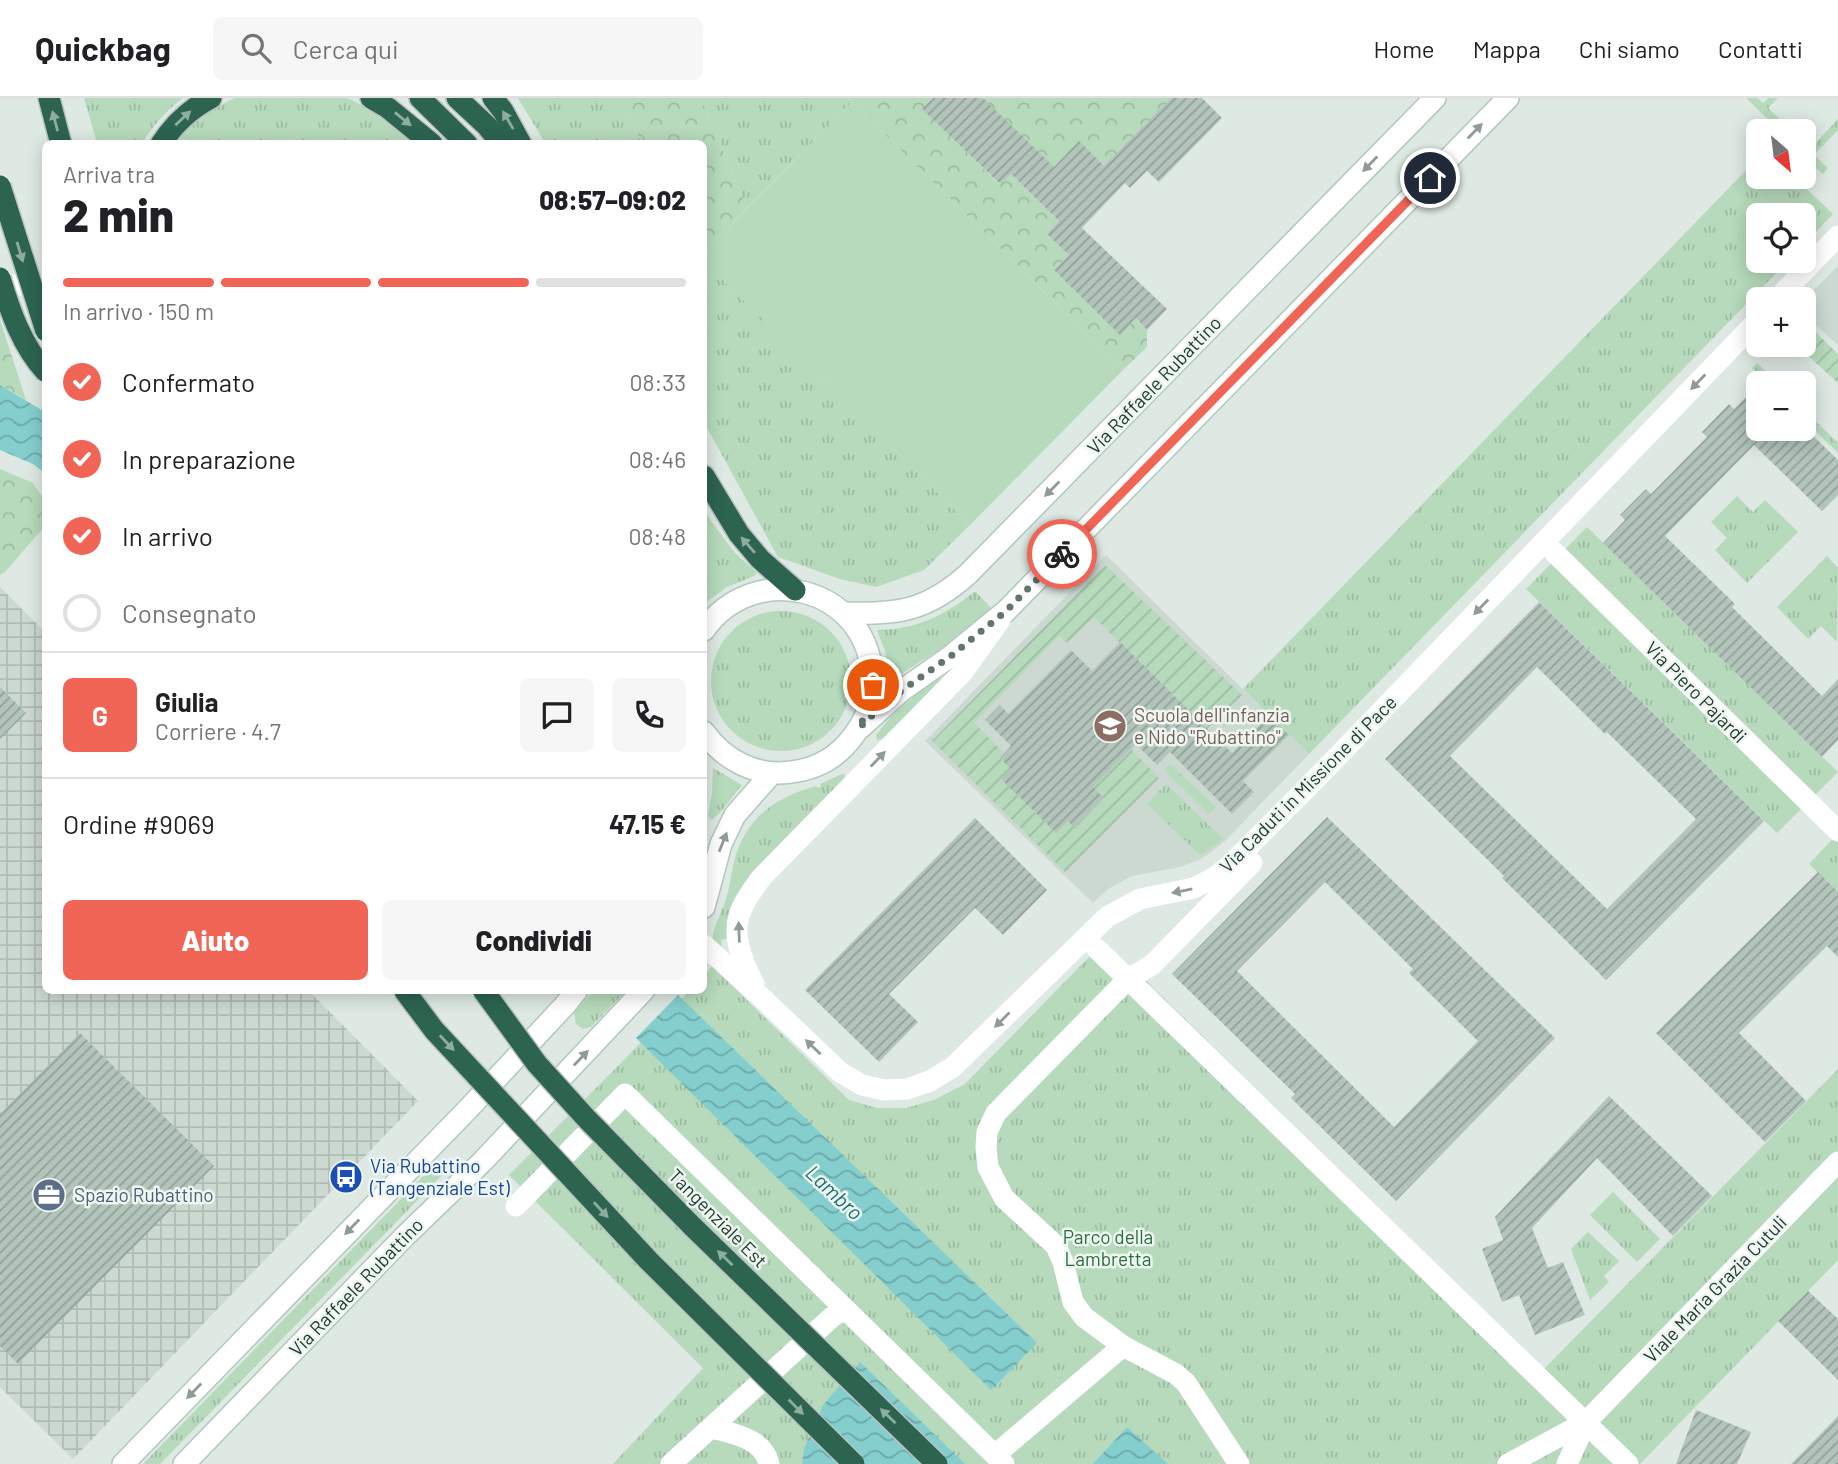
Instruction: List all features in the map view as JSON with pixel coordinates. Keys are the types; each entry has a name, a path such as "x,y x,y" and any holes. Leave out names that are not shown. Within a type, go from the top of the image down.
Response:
{"highway":[{"path":"49,98 60,140"},
{"path":"164,140 194,107 211,98"},
{"path":"371,98 388,108 427,140"},
{"path":"420,98 463,140"},
{"path":"457,98 499,140"},
{"path":"493,98 519,140"},
{"path":"0,186 42,318"},
{"path":"0,278 9,309 20,333 42,366"},
{"path":"707,481 739,534 760,559 794,590"},
{"path":"407,994 444,1040 649,1261 854,1464"},
{"name":"Tangenziale Est","path":"486,994 537,1064 586,1118 692,1226 937,1464"}],"street":[{"name":"Via Raffaele Rubattino","path":"843,613 878,614 904,610 929,602 960,582 1435,98"},
{"name":"Via Raffaele Rubattino","path":"859,728 883,705 1006,611 1508,98"},
{"path":"1789,287 1838,236"},
{"path":"0,285 42,285"},
{"name":"Via Caduti in Missione di Pace","path":"707,948 840,1072 862,1086 884,1090 907,1089 930,1081 953,1067 1107,917 1140,899 1194,888 1230,866 1746,332"},
{"name":"Via Piero Pajardi","path":"1554,552 1838,831"},
{"name":"Via Raffaele Rubattino","path":"707,625 726,606 747,595 769,589 794,590 814,595 851,621 863,640 871,662 873,685 865,718 853,738 836,754 817,766 795,772 750,768 729,758 707,736"},
{"name":"Via Raffaele Rubattino","path":"760,996 747,971 738,941 738,916 747,897 761,878 963,672 1006,611"},
{"path":"707,896 721,844 735,816 772,772"},
{"path":"1238,1464 1186,1383 1176,1374 1124,1346 1084,1317 1073,1302 1056,1246 1004,1198 988,1167 987,1132 996,1113 1128,979 1152,965 1307,807"},
{"path":"1097,949 1589,1419 1628,1464"},
{"path":"123,1464 468,1108 573,994"},
{"name":"Via Raffaele Rubattino","path":"184,1464 405,1236 483,1161 641,994"},
{"path":"516,1206 625,1094 1000,1460 1124,1346"},
{"name":"Viale Maria Grazia Cutuli","path":"1589,1419 1838,1162"},
{"path":"671,1464 822,1325 844,1309"},
{"path":"1508,1464 1589,1419"},
{"path":"1567,1464 1589,1419"},
{"path":"712,1427 750,1440 766,1454 768,1464"}],"shaded area":[{"path":"1838,266 1838,345 1816,326 1816,288"},
{"name":"Scuola dell'infanzia e Nido \"Rubattino\"","path":"1106,555 1309,754 1225,841 1207,855 1180,867 1132,876 1108,889 1093,903 925,741"},
{"path":"0,587 42,629 42,994 312,994 418,1101 73,1459 0,1387"}],"green space":[{"path":"84,98 183,98 160,119 144,140 96,140"},
{"path":"235,98 347,98 382,118 411,140 178,140 188,129 218,106"},
{"path":"518,98 619,98 640,140 543,140"},
{"path":"619,98 701,98 747,208 707,249 707,140 640,140"},
{"path":"701,98 848,98 852,102 747,208"},
{"path":"848,98 933,98 923,109 999,184 1011,174 1059,221 1048,234 1069,255 1054,270 1120,334 1136,318 1147,330 1147,347 1123,370"},
{"path":"983,98 1171,98 1111,173 1079,142 1045,176"},
{"path":"1746,98 1757,98 1763,103 1768,98 1778,98 1768,108 1780,119 1768,119"},
{"path":"852,102 1123,370 970,525 707,264 707,249"},
{"path":"1838,119 1838,130 1816,153 1816,143"},
{"path":"1816,157 1828,168 1823,174 1816,168"},
{"path":"1746,170 1746,189 1807,189 1833,214 1816,232 1816,203 1746,203 1746,273 1776,273 1763,287 1746,287 1746,304 1309,754 1243,689"},
{"path":"707,264 970,525 924,570 876,587 840,579 778,557 707,427"},
{"path":"0,320 26,400 0,385"},
{"path":"1816,333 1838,354 1838,383 1809,357 1816,357"},
{"path":"1757,363 1765,371 1755,371 1752,368"},
{"path":"1816,422 1838,443 1838,453 1816,432"},
{"path":"0,469 33,483 42,496 42,529 0,575"},
{"path":"1737,496 1753,512 1765,500 1798,532 1747,583 1715,550 1727,538 1711,522"},
{"path":"707,514 735,553 757,573 727,587 707,602"},
{"path":"1587,527 1838,772 1777,833 1526,589"},
{"path":"1827,556 1838,568 1837,642 1821,626 1808,639 1777,607"},
{"path":"1105,565 1242,695 1207,729 1094,617 1067,643 1059,636 974,723 1004,753 1000,758 1011,769 1002,780 1056,833 1068,821 1075,827 1104,799 1093,787 1131,749 1159,778 1065,872 932,741"},
{"path":"974,592 992,609 961,636 893,679 890,678 885,651 877,630 910,626 929,620"},
{"path":"781,611 808,616 830,632 846,654 851,681 846,708 830,730 808,746 781,751 754,746 732,730 716,708 711,681 716,654 732,632 754,616"},
{"path":"951,673 882,739 877,740 876,735 901,707 929,685"},
{"path":"1170,764 1216,807 1209,814 1164,770"},
{"path":"713,768 742,785 712,820 708,816"},
{"path":"842,774 845,778 729,938 721,940 723,957 713,945 713,935 727,894 734,862 746,833 763,812 774,804 801,791 821,787 820,784"},
{"path":"1166,784 1223,839 1200,855 1147,804"},
{"path":"1838,833 1838,892 1809,864"},
{"name":"Parco della Lambretta","path":"1090,956 1137,972 1544,1369 1838,1069 1838,1260 1640,1464 613,1464 703,1368 509,1175 686,994 707,994 707,972 712,966 849,1100 877,1108 906,1108 934,1100 965,1084"},
{"path":"590,994 623,994 591,1027 583,1029 576,1024 574,1013"},
{"path":"437,1162 446,1171 160,1464 143,1464"},
{"path":"1613,1192 1660,1239 1637,1262 1590,1215"},
{"path":"1588,1232 1619,1261 1604,1276 1609,1282 1590,1300 1571,1249"}],"water":[{"path":"0,385 42,410 42,471 0,450"},
{"name":"Lambro","path":"678,995 1037,1343 991,1390 636,1038"},
{"path":"860,1362 965,1464 802,1464 804,1449 823,1405"},
{"path":"1127,1427 1168,1464 1093,1464"}],"building":[{"path":"933,98 983,98 1054,167 1079,141 1104,166 1171,98 1202,98 1222,118 1159,182 1147,171 1130,188 1125,183 1082,228 1167,309 1147,330 1136,318 1120,335 1054,270 1069,255 1047,234 1059,221 1011,174 1000,184 922,109"},
{"path":"1746,397 1746,441 1816,441 1816,439 1838,460 1838,495 1822,511 1754,445 1665,536 1735,604 1732,607 1822,696 1838,679 1838,740 1822,757 1603,543 1625,520 1620,515 1646,489 1651,494 1707,437 1702,432 1729,404 1734,409"},
{"path":"1539,602 1764,821 1606,980 1385,759","holes":["1537,667 1605,734 1607,732 1696,819 1607,909 1450,756"]},
{"path":"1120,642 1232,753 1269,715 1289,735 1243,781 1254,792 1232,814 1170,752 1157,765 1136,744 1093,787 1104,798 1075,828 1068,821 1056,833 1001,779 1011,769 1000,758 1011,746 985,720 1000,705 1008,714 1071,650 1092,671"},
{"path":"0,687 26,713 0,739"},
{"path":"1327,817 1555,1038 1396,1201 1291,1098 1295,1094 1172,974","holes":["1325,882 1413,969 1409,973 1478,1041 1394,1127 1237,971"]},
{"path":"975,818 1047,890 1003,935 975,908 889,994 918,1022 879,1062 805,990"},
{"path":"1818,872 1838,892 1838,957 1827,946 1739,1033 1806,1101 1765,1142 1656,1033"},
{"path":"80,1033 214,1166 18,1364 0,1346 0,1114"},
{"path":"1609,1096 1712,1196 1673,1236 1597,1158 1532,1228 1548,1268 1563,1262 1585,1315 1535,1335 1519,1295 1502,1302 1482,1249 1503,1240 1495,1217"},
{"path":"1808,1291 1838,1319 1838,1380 1778,1321"},
{"path":"1696,1410 1751,1432 1737,1464 1676,1464"},
{"path":"1838,1416 1838,1464 1791,1464"}],"way so far":[{"path":"873,685 869,707 859,728 883,705 951,656 1006,611 1062,554"}],"place":[{"name":"Scuola dell'infanzia e Nido \"Rubattino\"","path":"1110,726"},
{"name":"Via Rubattino (Tangenziale Est)","path":"346,1177"},
{"name":"Spazio Rubattino","path":"49,1195"}],"route":[{"path":"1062,554 1430,178"}]}
